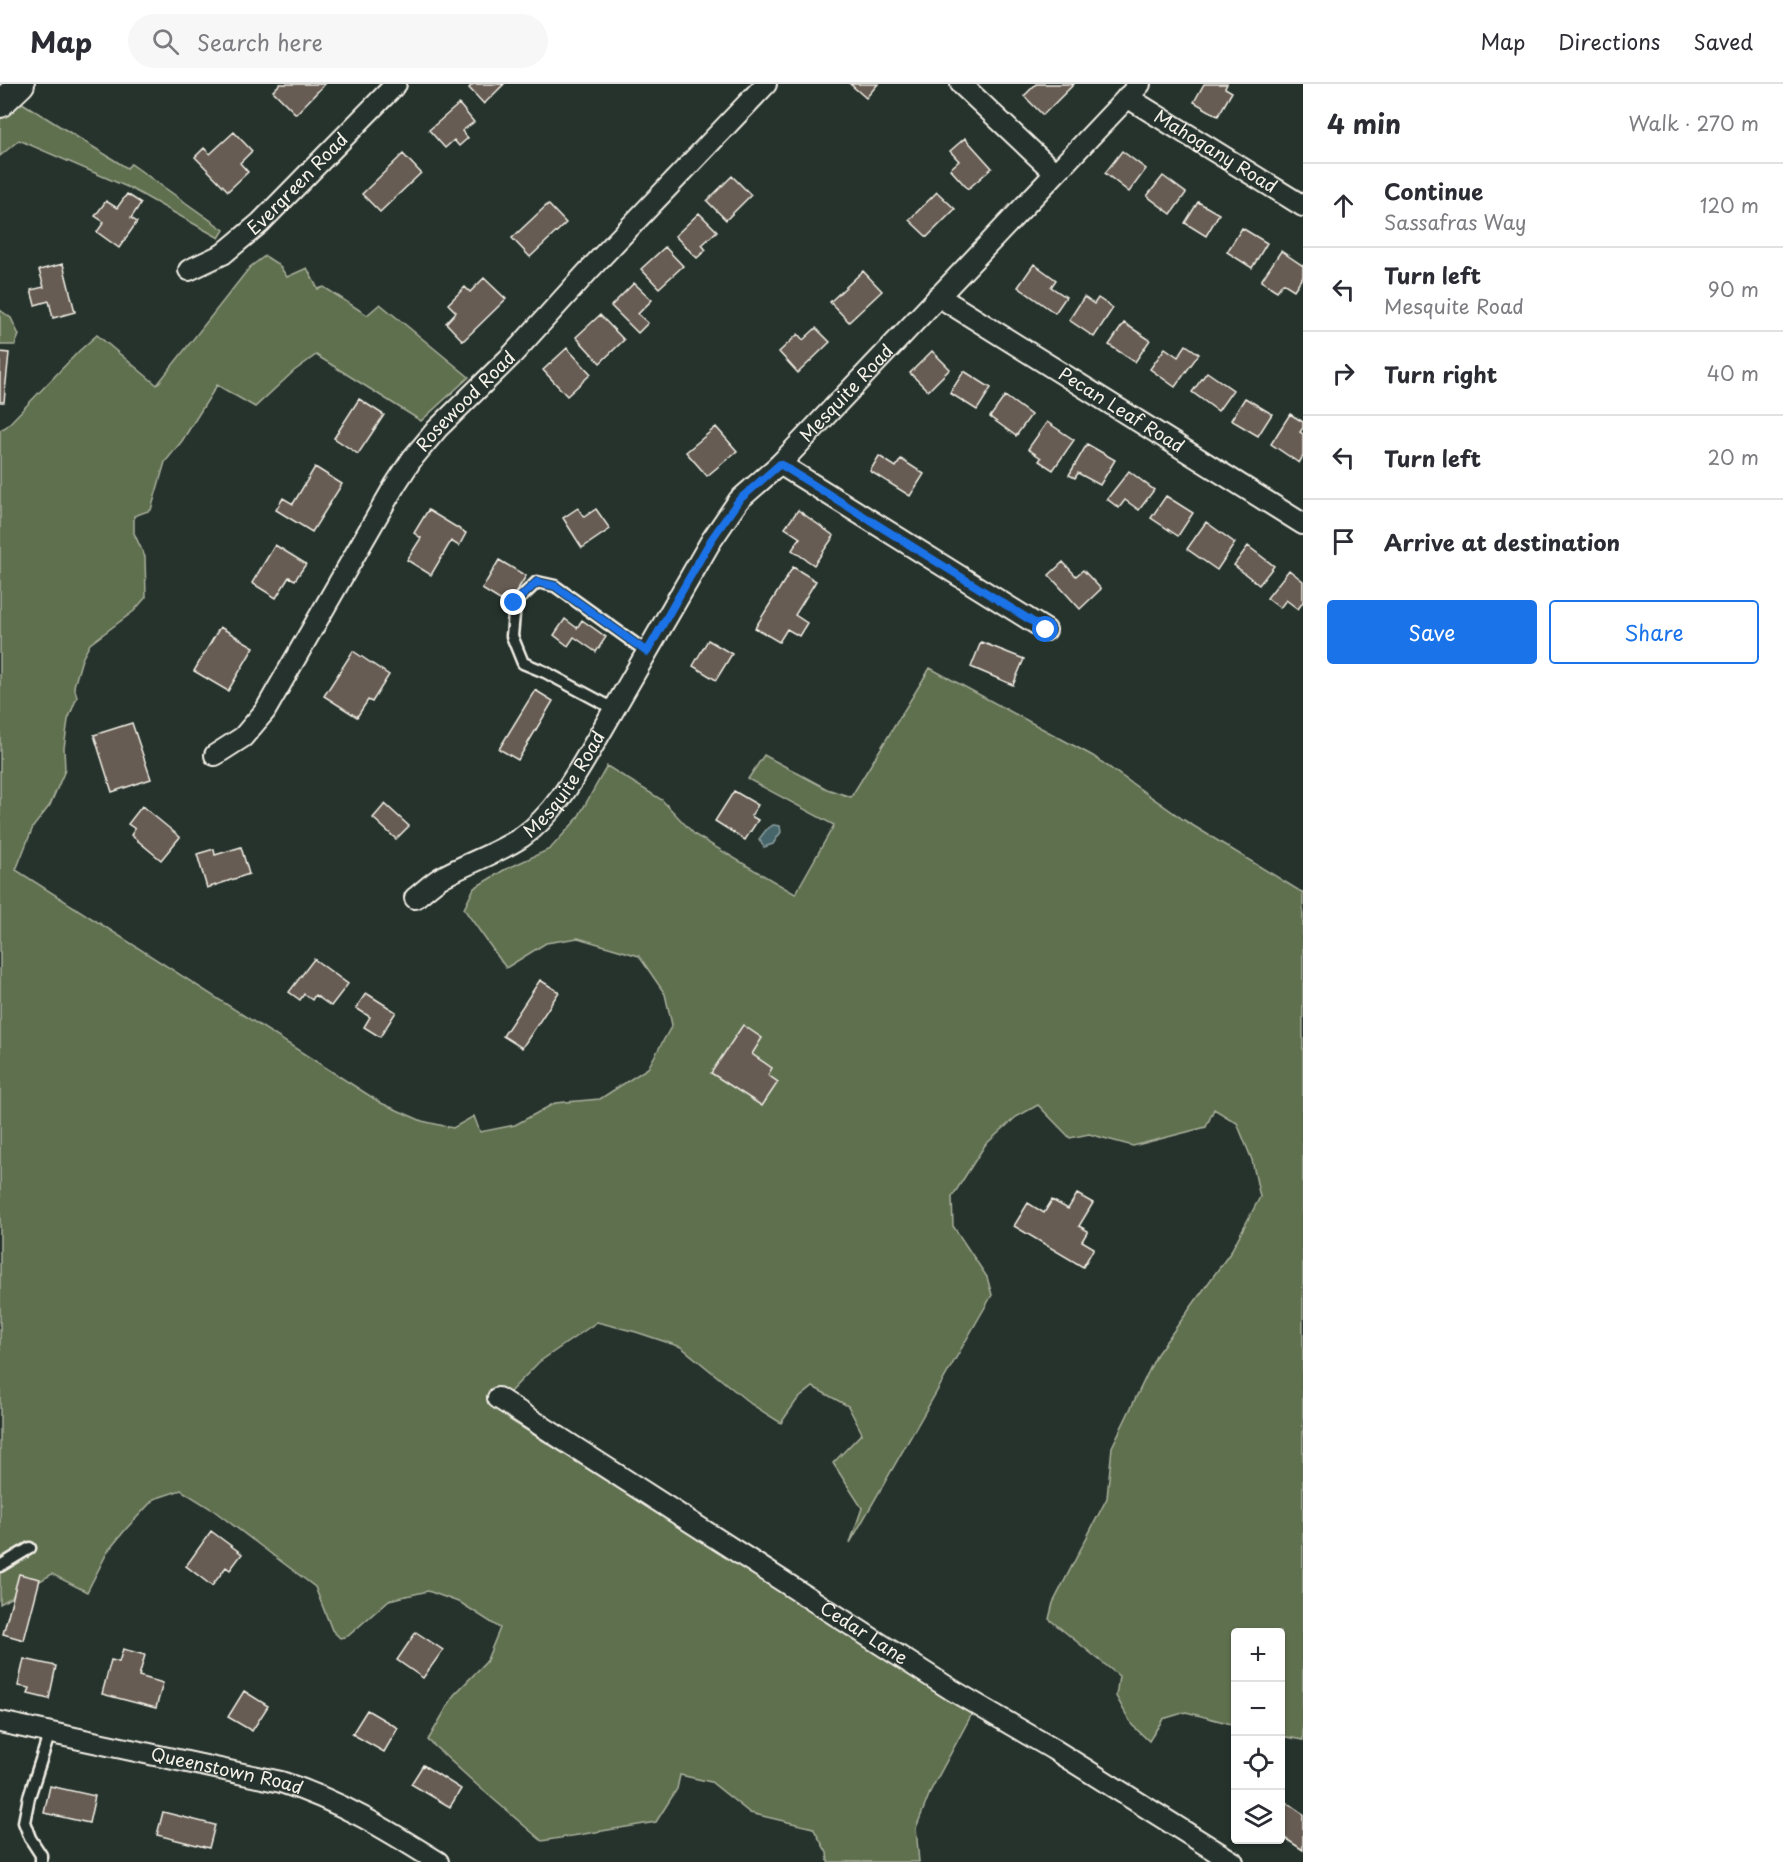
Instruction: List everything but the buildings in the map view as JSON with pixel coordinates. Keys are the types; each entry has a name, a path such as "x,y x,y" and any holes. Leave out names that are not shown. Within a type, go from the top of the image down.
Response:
{"street":[{"path":"0,104 21,84"},
{"name":"Evergreen Road","path":"189,270 223,255 260,222 396,84"},
{"name":"Rosewood Road","path":"215,755 243,737 265,711 395,484 412,459 437,429 511,356 591,268 766,84"},
{"path":"961,84 1055,173"},
{"name":"Mesquite Road","path":"415,898 442,876 499,851 524,836 549,812 571,783 711,540 739,500 780,464 1133,91"},
{"name":"Mahogany Road","path":"1133,91 1303,206"},
{"name":"Pecan Leaf Road","path":"938,296 1303,524"},
{"path":"780,464 1046,630"},
{"name":"Cedar Lane","path":"498,1398 952,1690 1053,1749 1233,1862"},
{"name":"Queenstown Road","path":"0,1722 281,1782 314,1792 369,1819 438,1862"}],"lane":[{"path":"614,709 545,672 523,663 512,636 514,603 537,582 555,586 647,652"},
{"path":"0,1566 30,1548"},
{"path":"40,1862 41,1855 30,1838 24,1822 29,1797 50,1732"}],"green space":[{"path":"19,101 127,168 131,164 224,230 219,238 132,189 19,140 0,156 0,117"},
{"path":"265,256 279,265 287,277 307,268 318,289 324,287 367,315 380,304 469,377 421,421 316,355 294,371 255,407 217,385 182,441 165,462 151,510 134,516 134,533 145,557 146,597 134,611 90,644 82,659 74,686 77,697 68,720 64,748 65,770 50,805 33,827 16,870 381,1103 422,1121 453,1128 474,1116 480,1132 515,1125 555,1103 600,1099 648,1068 672,1025 665,994 639,956 578,938 546,943 506,968 464,909 474,888 504,870 550,849 577,819 607,766 662,800 695,835 795,894 834,825 748,779 764,755 827,789 851,797 930,668 1093,756 1184,820 1303,893 1303,1740 1285,1737 1285,1628 1231,1628 1231,1724 1186,1712 1163,1719 1149,1741 1132,1725 1116,1696 1119,1676 1049,1619 1053,1603 1107,1498 1112,1447 1157,1354 1230,1253 1260,1197 1252,1160 1237,1123 1214,1109 1206,1127 1133,1146 1089,1134 1070,1138 1038,1105 1016,1117 985,1145 952,1197 953,1226 987,1277 992,1295 850,1543 862,1508 833,1463 862,1433 848,1406 813,1387 797,1400 781,1423 751,1404 681,1347 597,1322 539,1362 507,1395 510,1420 974,1710 931,1790 916,1828 919,1862 828,1862 827,1853 813,1828 750,1813 711,1782 680,1775 677,1789 656,1822 542,1841 428,1740 454,1695 486,1662 500,1628 461,1603 428,1591 389,1600 348,1636 340,1638 332,1630 315,1587 213,1510 181,1490 154,1499 126,1529 108,1551 87,1592 52,1574 0,1604 0,430 6,427 97,335 157,385 250,267"},
{"path":"0,310 11,318 19,335 15,345 0,345"}],"water":[{"path":"773,825 780,826 781,832 773,844 764,847 759,839"}],"route":[{"path":"514,603 537,582 555,586 647,652 711,540 739,500 780,464 1046,630"}]}
